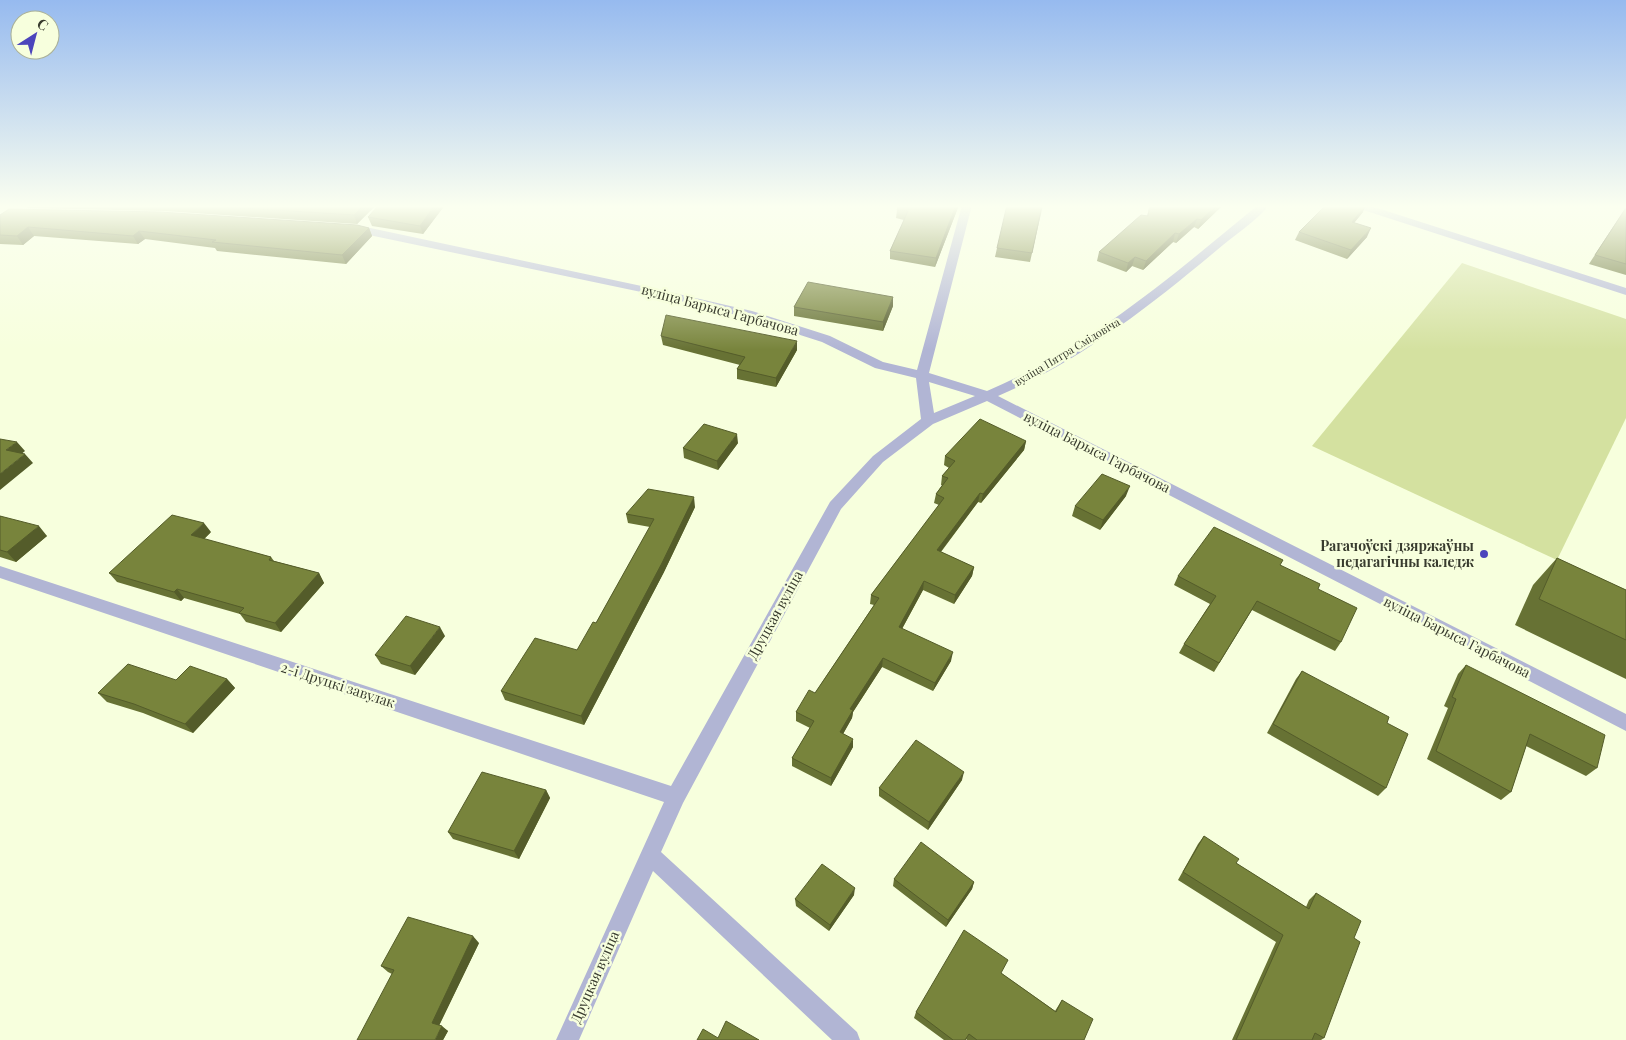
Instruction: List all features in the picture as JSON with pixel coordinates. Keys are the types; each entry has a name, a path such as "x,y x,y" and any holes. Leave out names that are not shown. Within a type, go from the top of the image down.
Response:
{"street":[{"name":"вуліца Барыса Гарбачова","path":"476,254 665,294 748,314 826,339 879,365 922,375 988,396 1626,724"},
{"path":"928,421 922,375 955,254"},
{"name":"вуліца Пятра Смідовіча","path":"928,421 1020,382 1106,331 1163,289 1206,254"},
{"path":"1508,254 1626,292"},
{"name":"Друцкая вуліца","path":"567,1040 676,797 835,506 878,459 928,421"},
{"name":"2-і Друцкі завулак","path":"0,572 676,797"},
{"path":"650,855 849,1040"}],"green space":[{"path":"1462,263 1626,319 1626,418 1557,560 1312,446"}],"building":[{"path":"907,254 938,254 936,258"},
{"path":"1103,254 1154,254 1146,261 1135,257 1128,263"},
{"path":"1626,254 1626,264 1595,255"},
{"path":"808,282 893,297 883,322 794,307"},
{"path":"666,315 797,341 776,378 737,369 745,357 661,336"},
{"path":"980,419 1026,441 983,494 980,493 937,550 974,567 955,595 924,581 899,627 953,652 935,683 883,658 850,709 853,710 840,732 853,739 831,778 792,758 814,721 796,712 809,690 815,693 879,598 871,595 944,498 936,494 948,478 942,476 955,461 945,456"},
{"path":"704,424 737,434 717,461 683,448"},
{"path":"0,439 17,442 6,450 25,454 0,474"},
{"path":"1102,474 1130,486 1103,520 1075,506"},
{"path":"648,489 694,497 662,563 581,716 501,691 535,638 577,650 593,622 596,623 654,519 626,514"},
{"path":"172,515 204,523 191,535 271,557 269,560 319,573 275,623 239,613 244,608 177,589 174,592 109,573"},
{"path":"0,516 39,526 7,552 0,550"},
{"path":"1214,527 1283,560 1280,565 1320,584 1318,589 1357,608 1341,642 1257,601 1219,663 1184,644 1216,596 1178,576"},
{"path":"1557,558 1626,590 1626,640 1539,599"},
{"path":"406,616 440,627 410,666 375,655"},
{"path":"128,664 176,680 190,666 227,679 185,724 134,704 98,693"},
{"path":"1466,665 1605,735 1597,768 1530,734 1511,792 1436,751 1456,699 1452,697"},
{"path":"1302,671 1389,717 1387,723 1408,734 1386,788 1273,724"},
{"path":"916,740 964,772 929,822 879,788"},
{"path":"482,772 546,790 514,851 448,832"},
{"path":"1204,836 1239,859 1236,863 1309,909 1316,893 1361,921 1354,938 1360,942 1324,1038 1315,1033 1312,1040 1236,1040 1283,935 1183,872"},
{"path":"921,842 974,882 948,920 894,879"},
{"path":"822,864 855,888 830,925 795,899"},
{"path":"408,917 473,936 432,1023 442,1026 435,1040 357,1040 394,970 381,966"},
{"path":"964,930 1008,960 1001,973 1056,1012 1062,1000 1093,1019 1084,1040 977,1040 969,1034 965,1040 953,1040 916,1012"},
{"path":"726,1021 759,1040 697,1040 703,1029 718,1038"}],"place":[{"name":"Рагачоўскі дзяржаўны педагагічны каледж","path":"1484,554"}]}
